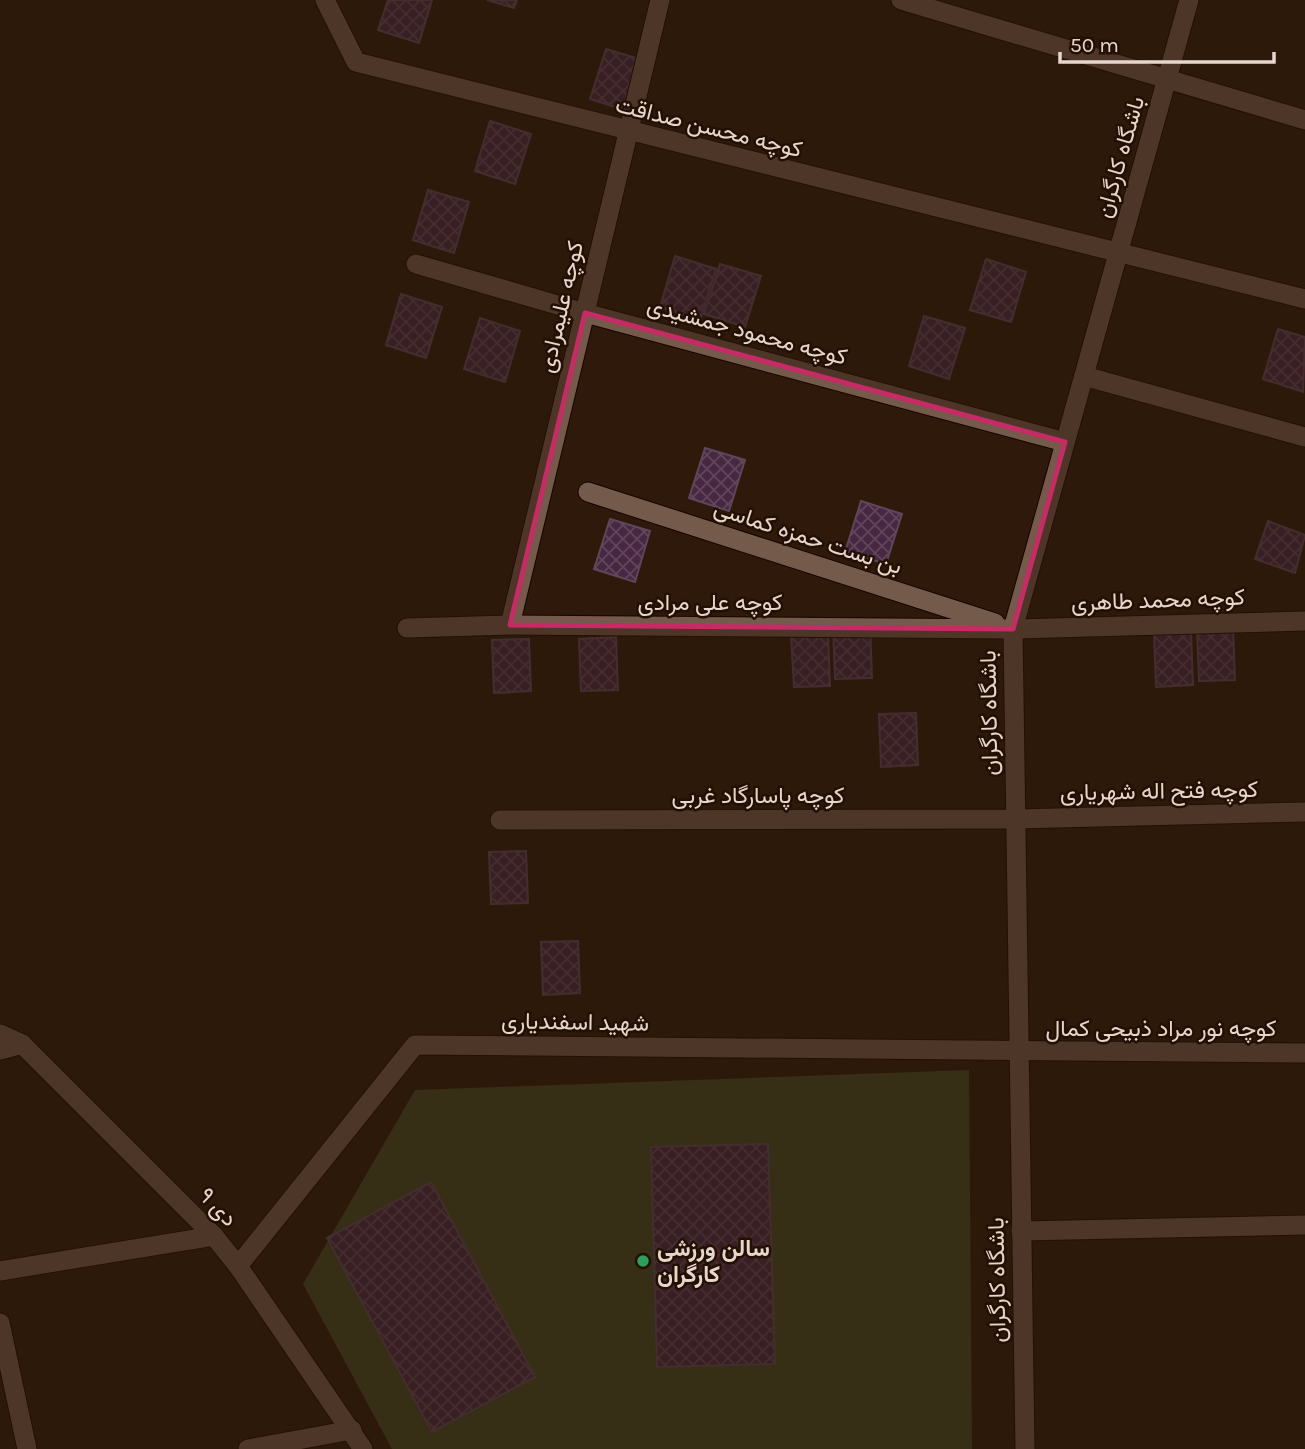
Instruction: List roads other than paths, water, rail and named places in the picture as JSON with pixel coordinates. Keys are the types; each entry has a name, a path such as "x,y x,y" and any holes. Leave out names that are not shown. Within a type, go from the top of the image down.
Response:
{"street":[{"name":"کوچه محسن صداقت","path":"325,0 356,62 1305,299"},
{"name":"کوچه علیمرادی","path":"510,625 660,0"},
{"path":"901,0 1305,120"},
{"name":"باشگاه کارگران","path":"1025,1449 1013,629 1189,0"},
{"name":"کوچه محمود جمشیدی","path":"416,264 585,313 1065,442"},
{"path":"1084,376 1305,437"},
{"name":"بن بست حمزه کماسی","path":"587,492 1013,629"},
{"name":"کوچه محمد طاهری","path":"1013,629 1305,621"},
{"name":"کوچه علی مرادی","path":"407,628 510,625 1013,629"},
{"name":"کوچه فتح اله شهریاری","path":"1015,819 1305,813"},
{"name":"کوچه پاسارگاد غربی","path":"500,820 1015,819"},
{"name":"۹ دی","path":"0,1034 22,1044 214,1236 238,1266 363,1449"},
{"path":"0,1050 22,1044"},
{"name":"شهید اسفندیاری","path":"238,1266 415,1045 1018,1052"},
{"name":"کوچه نور مراد ذبیحی کمال","path":"1018,1052 1305,1053"},
{"path":"1021,1231 1305,1225"},
{"path":"0,1271 214,1236"},
{"path":"0,1323 27,1449"},
{"path":"248,1449 352,1430"}],"place":[{"name":"سالن ورزشی کارگران","path":"643,1261"}]}
